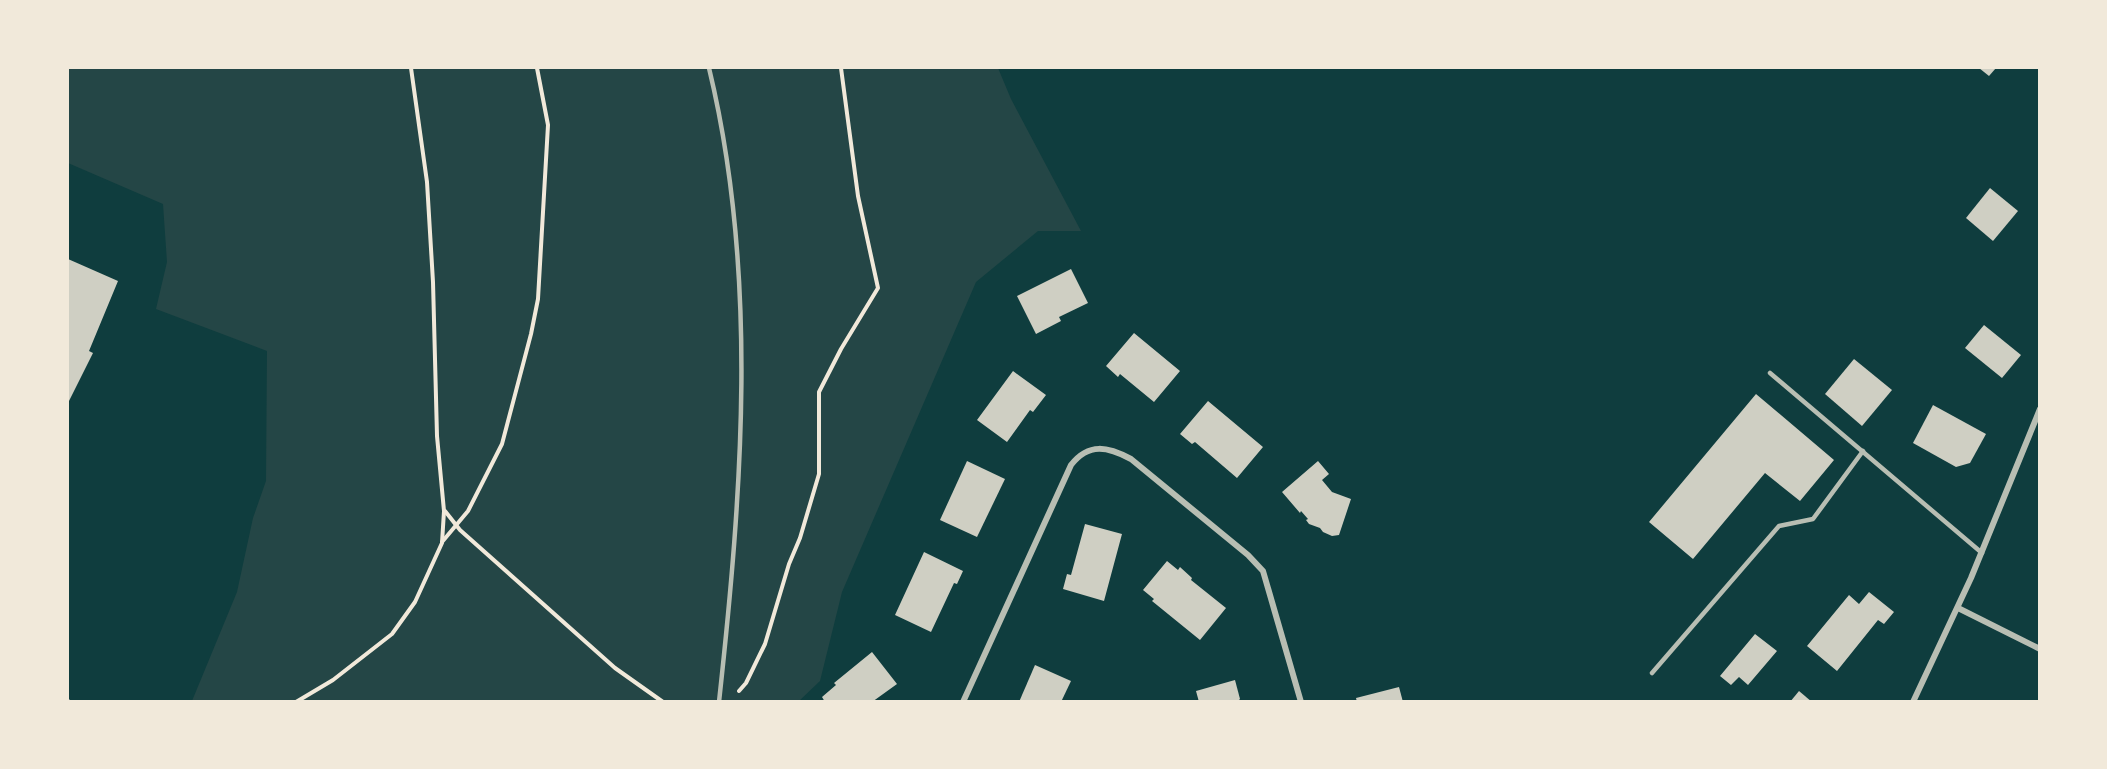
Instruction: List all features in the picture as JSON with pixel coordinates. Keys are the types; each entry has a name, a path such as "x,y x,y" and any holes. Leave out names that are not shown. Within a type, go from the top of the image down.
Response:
{"street":[{"path":"1913,702 1982,553 2040,409"},
{"path":"963,702 1071,465 1085,452 1103,449 1114,450 1131,459 1248,555 1263,571 1301,702"},
{"path":"1958,608 2040,649"}],"lane":[{"path":"709,68 728,166 741,324 741,411 736,524 719,702"},
{"path":"1770,373 1982,553"},
{"path":"1652,673 1779,526 1814,519 1863,451"}],"path":[{"path":"411,68 427,182 433,282 437,436 444,511 442,543"},
{"path":"296,702 333,680 392,634 416,602 442,543 468,511 502,444 538,299 548,125 537,68"},
{"path":"736,695 746,683 765,644 819,474 819,392 841,349 878,288 858,196 841,68"},
{"path":"444,511 456,525 615,668 663,702"}],"shaded area":[{"path":"68,68 998,68 1011,99 1081,231 1038,231 976,282 842,592 820,681 799,701 192,701 237,592 253,518 266,481 267,351 156,309 167,262 163,204 68,163"}],"building":[{"path":"1979,68 1996,68 1989,76"},
{"path":"1990,188 2018,211 1993,241 1966,218"},
{"path":"68,259 118,281 89,351 93,353 69,401 68,400"},
{"path":"1071,269 1088,303 1059,317 1061,321 1036,334 1017,296"},
{"path":"1984,325 2021,355 2002,378 1965,348"},
{"path":"1134,333 1180,371 1154,402 1120,374 1118,377 1106,366"},
{"path":"1854,359 1892,390 1862,426 1825,394"},
{"path":"1013,371 1046,395 1033,412 1030,410 1007,442 977,420"},
{"path":"1756,394 1834,460 1800,501 1765,473 1693,559 1649,522"},
{"path":"1208,401 1263,447 1237,478 1195,442 1192,444 1180,434"},
{"path":"1933,405 1986,434 1970,463 1956,467 1913,443"},
{"path":"967,461 1005,479 977,537 940,520"},
{"path":"1318,461 1329,474 1322,480 1332,492 1351,499 1339,535 1332,536 1309,524 1306,520 1308,519 1282,492"},
{"path":"1085,524 1122,534 1104,601 1063,589 1067,574 1071,575"},
{"path":"924,552 963,571 957,584 954,583 931,632 895,615"},
{"path":"1167,561 1178,570 1180,567 1192,578 1191,580 1226,608 1200,640 1152,601 1154,599 1143,590"},
{"path":"1869,592 1894,612 1884,624 1878,620 1837,671 1807,646 1849,595 1859,604"},
{"path":"1755,634 1777,651 1748,685 1739,677 1731,685 1720,676"},
{"path":"872,652 897,684 872,702 825,702 822,697 836,685 834,683"},
{"path":"1035,665 1071,681 1061,702 1019,702"},
{"path":"1235,680 1240,699 1237,702 1199,702 1196,691"},
{"path":"1399,687 1403,702 1357,702 1356,698"},
{"path":"1799,691 1812,702 1790,702"}]}
